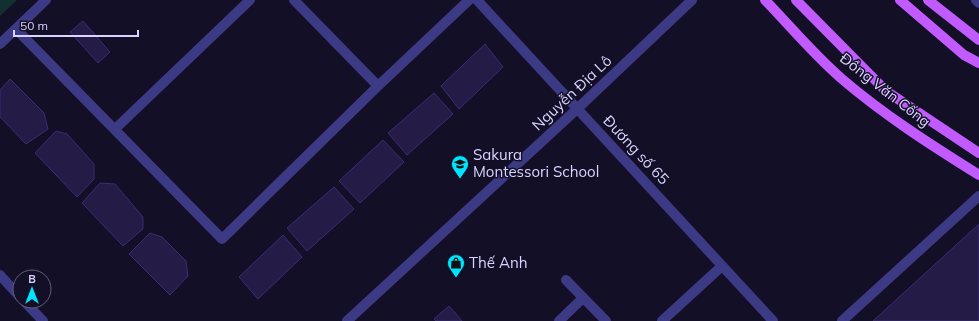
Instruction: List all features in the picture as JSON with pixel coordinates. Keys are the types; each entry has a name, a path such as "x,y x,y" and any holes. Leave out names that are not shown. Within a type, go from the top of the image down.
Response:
{"main road":[{"name":"Đồng Văn Cống","path":"765,0 846,82 911,131 979,174"},
{"name":"Đồng Văn Cống","path":"796,0 886,91 979,153"},
{"path":"900,0 964,55 979,63"},
{"path":"928,0 979,40"}],"street":[{"path":"0,44 46,0"},
{"path":"115,129 250,0"},
{"path":"294,0 378,86"},
{"path":"16,29 222,238 378,86 469,0"},
{"name":"Đương số 65","path":"476,0 773,321"},
{"name":"Nguyễn Địa Lô","path":"347,321 577,109 692,0"},
{"path":"976,0 979,3"},
{"path":"842,321 979,196"},
{"path":"662,321 722,266"},
{"path":"0,276 12,289"},
{"path":"566,280 606,321"},
{"path":"559,321 583,298"},
{"path":"32,309 43,321"}],"green space":[{"path":"0,0 17,0 0,16"}],"building":[{"path":"83,21 110,52 98,63 70,32"},
{"path":"485,44 503,67 459,109 441,86"},
{"path":"10,79 44,113 48,129 26,144 0,117 0,90"},
{"path":"434,93 453,114 407,155 388,133"},
{"path":"56,131 67,134 94,164 94,179 77,197 35,153"},
{"path":"383,140 404,162 360,203 339,181"},
{"path":"100,183 115,184 143,217 143,229 123,246 82,203"},
{"path":"334,187 354,209 307,251 287,228"},
{"path":"979,224 979,321 873,321"},
{"path":"150,233 162,237 186,261 188,276 170,295 129,254"},
{"path":"283,235 302,257 258,299 239,277"},
{"path":"449,306 462,321 436,321 434,319"}],"place":[{"name":"Sakura Montessori School","path":"460,179"},
{"name":"Thế Anh","path":"456,278"}]}
